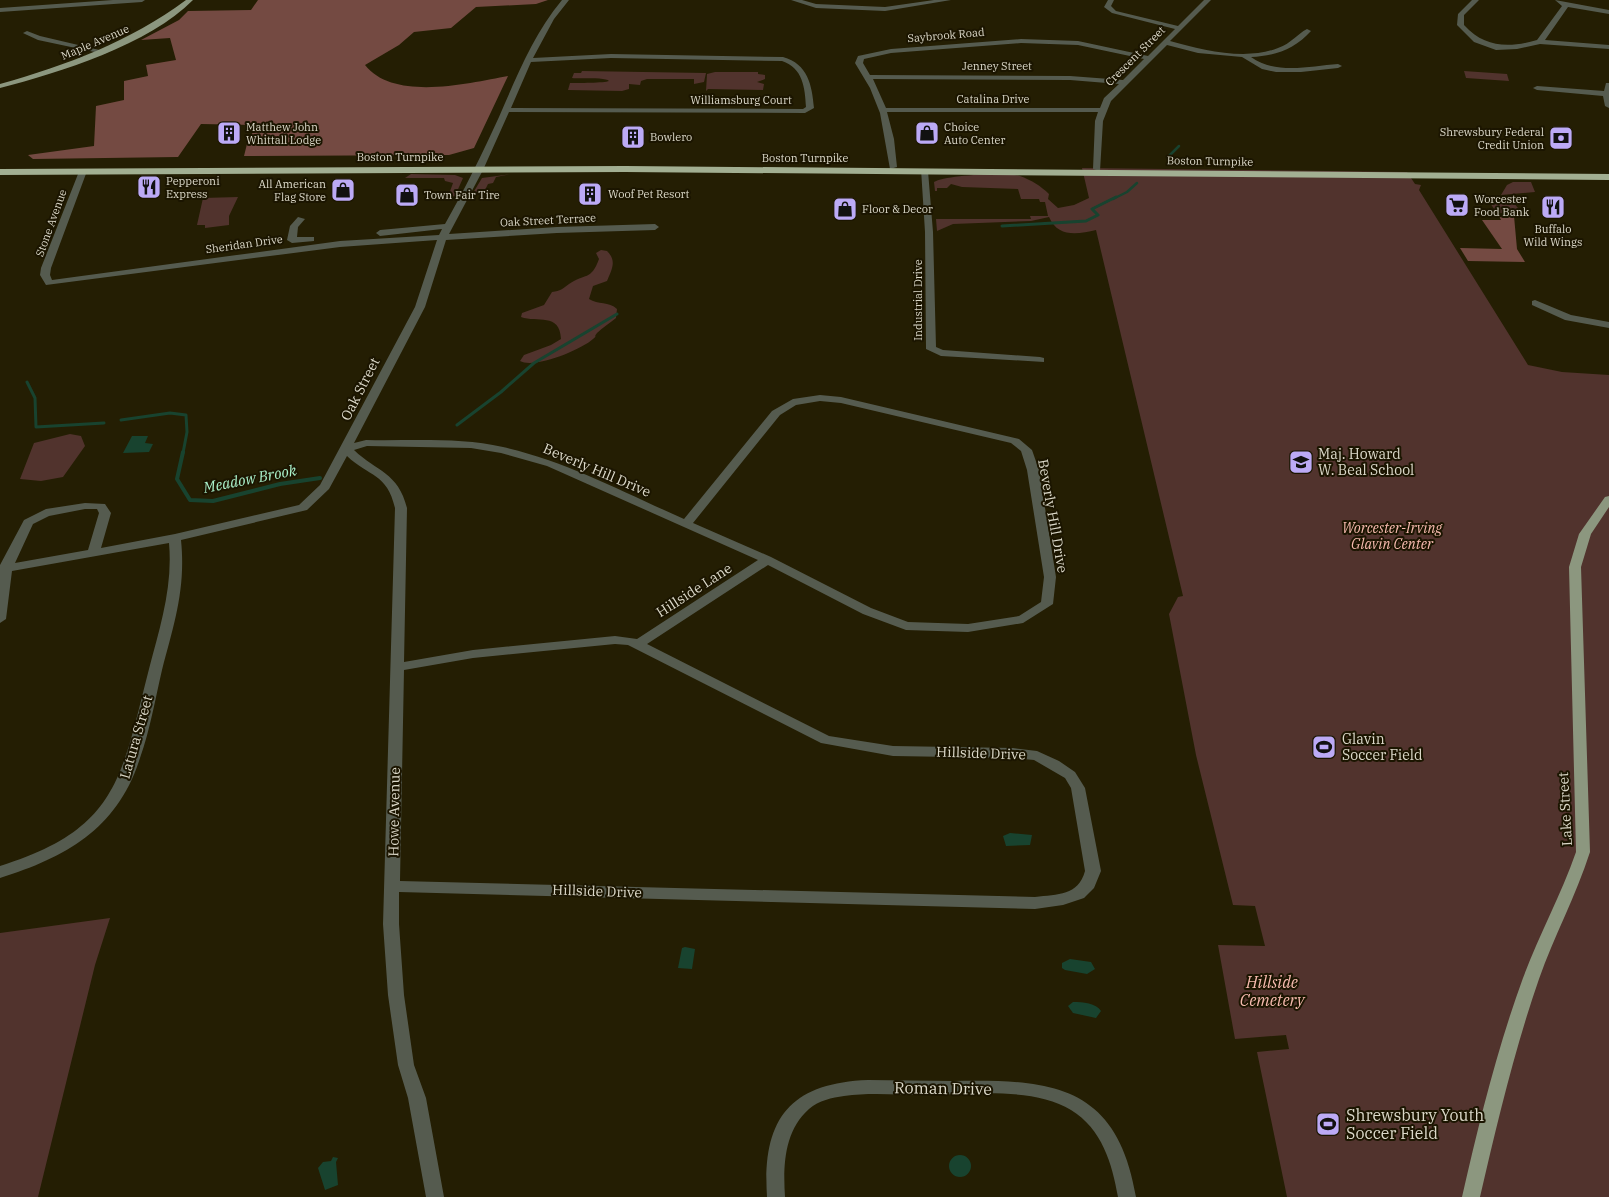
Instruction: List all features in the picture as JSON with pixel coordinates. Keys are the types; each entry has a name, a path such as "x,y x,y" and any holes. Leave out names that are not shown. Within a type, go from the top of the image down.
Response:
{"highway":[{"name":"Boston Turnpike","path":"0,167 893,167 1609,171"},
{"name":"Boston Turnpike","path":"0,172 480,167 1609,177"}],"main road":[{"name":"Maple Avenue","path":"0,86 57,70 104,52 157,25 190,0"},
{"name":"Lake Street","path":"1471,1197 1505,1054 1542,948 1576,878 1583,852 1575,566 1585,534 1609,499"}],"street":[{"path":"0,10 142,0"},
{"name":"Oak Street","path":"3,568 176,538 303,508 325,487 420,307 442,238 480,167 536,43 549,20 566,0"},
{"path":"794,0 816,6 885,9 948,0"},
{"path":"1110,0 1107,7 1114,12 1179,28"},
{"name":"Crescent Street","path":"1097,169 1098,121 1101,110 1107,100 1208,0"},
{"path":"1476,0 1460,18 1460,25 1472,40 1486,46 1512,47 1540,42 1609,47"},
{"path":"1558,0 1566,5 1609,12"},
{"path":"1540,42 1566,5"},
{"path":"1164,42 1204,52 1244,55 1264,54 1286,48 1307,31"},
{"path":"27,32 38,38 104,52"},
{"name":"Saybrook Road","path":"893,167 891,140 884,110 859,60 871,55 1006,41 1078,43 1148,58"},
{"path":"1244,55 1257,66 1274,70 1338,66"},
{"name":"Williamsburg Court","path":"506,110 804,111 810,108 805,76 797,66 783,59 611,56 529,60"},
{"name":"Jenney Street","path":"868,77 1070,78 1124,82"},
{"path":"1609,85 1607,94 1609,106"},
{"path":"1537,88 1607,94"},
{"name":"Catalina Drive","path":"884,110 1101,110"},
{"name":"Stone Avenue","path":"48,283 45,275 46,268 83,170"},
{"name":"Industrial Drive","path":"924,171 929,232 931,349 941,354 1040,360"},
{"path":"301,220 294,226 292,240 448,226"},
{"name":"Oak Street Terrace","path":"442,238 556,230 655,227"},
{"name":"Sheridan Drive","path":"48,283 309,247 442,238"},
{"path":"1535,303 1568,318 1609,325"},
{"name":"Beverly Hill Drive","path":"346,449 366,443 471,445 502,450 551,464 686,524 767,560 867,611 906,626 968,628 1023,619 1047,604 1050,577 1033,470 1026,450 1015,441 841,400 820,398 793,402 776,413 686,524"},
{"name":"Howe Avenue","path":"346,449 355,459 387,477 400,495 402,508 391,924 396,995 406,1064 417,1098 435,1197"},
{"path":"0,619 3,568 23,529 34,518 46,513 96,505 103,508 105,513 93,553"},
{"name":"Latura Street","path":"0,872 34,861 77,837 104,813 122,786 135,748 170,613 177,576 176,538"},
{"name":"Hillside Lane","path":"638,644 767,560"},
{"name":"Hillside Drive","path":"392,886 1035,903 1063,899 1079,894 1089,884 1092,871 1080,795 1070,775 1054,764 1037,756 1013,753 893,751 826,740 638,644 615,640 473,654 397,667"},
{"name":"Roman Drive","path":"776,1197 775,1168 777,1150 788,1123 798,1109 812,1098 830,1091 872,1087 1014,1090 1042,1093 1064,1099 1088,1113 1110,1138 1118,1156 1127,1197"}],"green space":[{"path":"582,71 706,73 704,82 694,84 694,79 647,79 641,81 640,85 629,84 629,89 622,91 568,90 570,83 609,81 572,78 574,73 581,73"},
{"path":"1464,71 1507,74 1509,81 1466,78"},
{"path":"715,72 758,72 758,74 765,75 765,79 757,82 764,84 763,90 708,89 706,91 707,74"},
{"name":"Worcester-Irving Glavin Center","path":"1082,168 1407,172 1415,184 1421,185 1419,190 1528,365 1562,372 1609,375 1609,1197 1287,1197 1257,1052 1289,1049 1286,1035 1235,1039 1218,945 1265,946 1255,906 1233,905 1196,755 1169,614 1178,597 1183,596 1096,230 1069,233 1053,224 1049,217 1031,221 953,224 937,231 936,219 1031,219 1030,216 1048,216 1045,202 1040,202 1039,199 1021,199 1018,189 962,187 951,184 947,188 937,188 937,191 935,191 934,182 976,175 1002,174 1020,176 1046,191 1049,194 1048,199 1058,208 1074,205 1089,198"},
{"path":"411,174 455,175 463,178 455,196 448,197 453,183 445,181 444,178 405,178"},
{"path":"511,174 496,177 493,183 488,184 483,194 473,193 482,178"},
{"path":"1513,182 1531,182 1535,192 1501,195 1507,185"},
{"path":"1485,196 1509,197 1522,213 1497,213"},
{"path":"238,197 229,216 229,225 205,228 205,225 197,225 203,198"},
{"path":"601,250 607,251 612,258 612,269 607,281 593,286 589,299 617,309 616,318 587,343 568,353 536,362 527,363 520,361 524,355 551,345 561,339 557,325 547,320 521,317 522,313 544,305 552,292 590,274 599,259 596,253"},
{"path":"70,434 81,436 85,446 63,477 41,481 20,479 34,443"},
{"path":"110,918 95,965 38,1197 0,1197 0,933"}],"shaded area":[{"path":"258,0 548,0 536,4 476,7 451,28 414,32 399,45 365,65 378,76 394,83 413,87 454,85 508,76 474,148 449,155 244,156 248,140 255,129 254,125 201,124 178,157 33,159 28,155 94,146 96,106 124,100 124,81 148,76 146,65 176,60 170,38 141,40 179,20 188,11 251,10"},
{"path":"1499,216 1514,216 1517,249 1525,262 1468,261 1460,248 1502,249 1482,220 1501,220"},
{"path":"132,436 148,436 145,443 153,444 149,452 123,453"},
{"path":"1010,833 1032,835 1030,845 1006,846 1003,836"},
{"path":"682,948 695,949 692,969 678,968"},
{"path":"1070,959 1091,962 1095,969 1087,974 1065,970 1062,968 1062,963"},
{"path":"1073,1002 1093,1005 1101,1011 1096,1018 1073,1013 1068,1006"},
{"path":"960,1155 968,1158 971,1166 968,1174 960,1177 952,1174 949,1166 952,1158"},
{"path":"333,1157 338,1158 336,1162 338,1185 325,1190 318,1168 323,1162 331,1161"}],"waterway":[{"name":"Meadow Brook","path":"1169,156 1179,146"},
{"name":"Meadow Brook","path":"1113,199 1127,192 1137,183"},
{"name":"Meadow Brook","path":"1002,226 1086,221 1098,215 1092,209 1116,197"},
{"name":"Meadow Brook","path":"457,425 501,392 534,363 617,314"},
{"name":"Meadow Brook","path":"27,382 35,398 36,427 104,423"},
{"name":"Meadow Brook","path":"121,420 170,413 186,415 187,432 183,453"},
{"name":"Meadow Brook","path":"183,452 177,479 190,500 213,501 280,484 320,478"}],"place":[{"name":"Matthew John Whittall Lodge","path":"229,133"},
{"name":"Choice Auto Center","path":"927,133"},
{"name":"Bowlero","path":"633,137"},
{"name":"Shrewsbury Federal Credit Union","path":"1561,138"},
{"name":"Pepperoni Express","path":"149,187"},
{"name":"All American Flag Store","path":"343,190"},
{"name":"Woof Pet Resort","path":"590,194"},
{"name":"Town Fair Tire","path":"407,195"},
{"name":"Worcester Food Bank","path":"1457,205"},
{"name":"Buffalo Wild Wings","path":"1553,207"},
{"name":"Floor & Decor","path":"845,209"},
{"name":"Maj. Howard W. Beal School","path":"1301,462"},
{"name":"Glavin Soccer Field","path":"1324,747"},
{"name":"Shrewsbury Youth Soccer Field","path":"1328,1124"}],"park label":[{"name":"Hillside Cemetery","path":"1272,991"}]}
